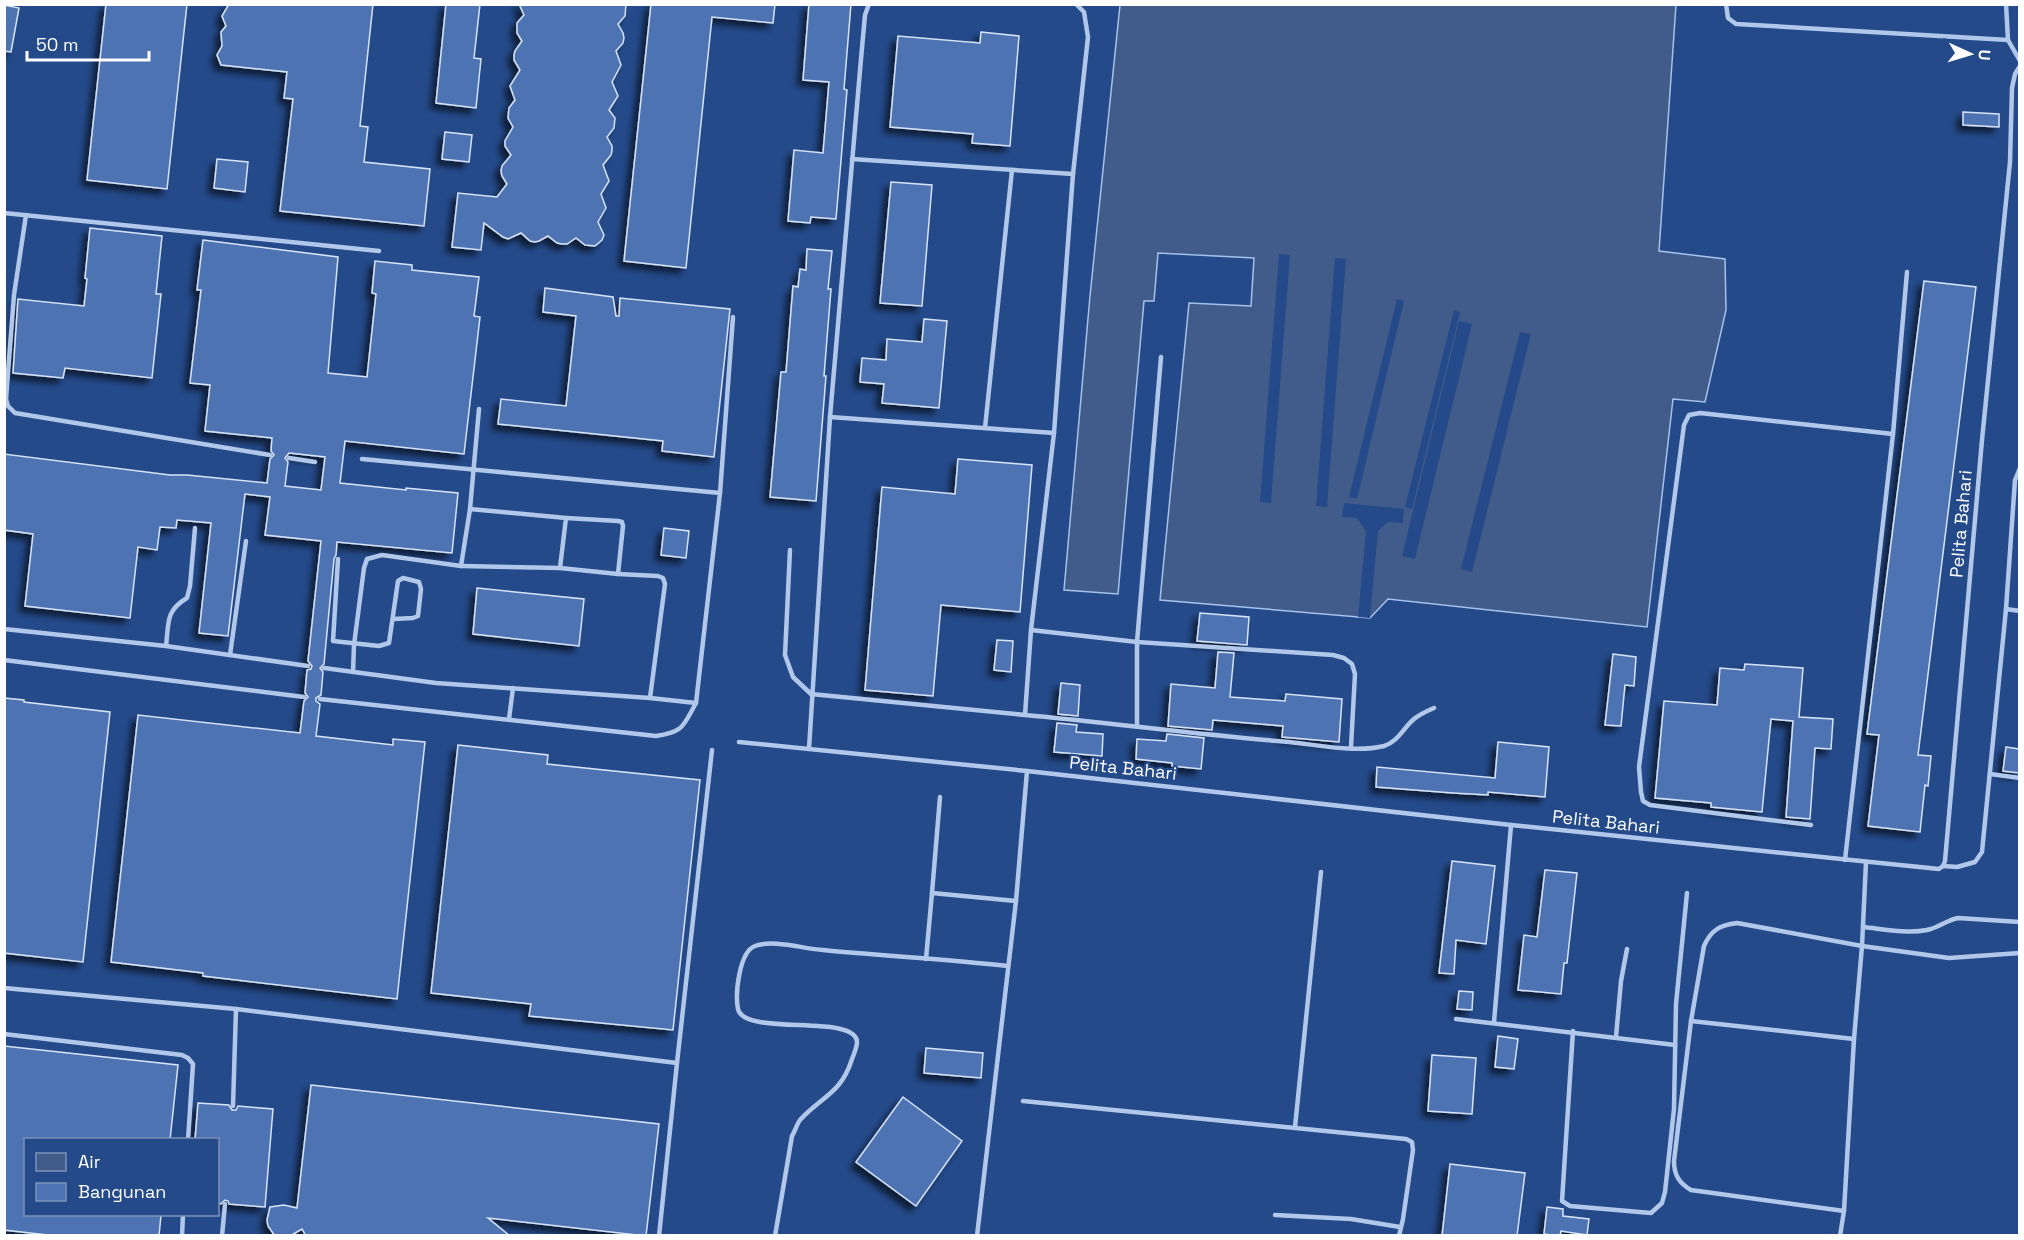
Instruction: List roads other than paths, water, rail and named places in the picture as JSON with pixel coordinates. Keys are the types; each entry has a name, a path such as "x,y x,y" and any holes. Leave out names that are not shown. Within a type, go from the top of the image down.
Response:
{"lane":[{"path":"809,749 830,417 865,15 869,4"},
{"path":"1025,715 1031,630 1054,433 1073,174 1088,37 1084,12 1077,4"},
{"path":"1726,4 1728,18 1736,24 2008,40"},
{"path":"2006,4 2008,40 2019,64"},
{"name":"Pelita Bahari","path":"739,742 1939,869 1945,861 1983,428 2010,162 2012,88 2019,64"},
{"path":"852,159 1073,174"},
{"path":"985,428 1012,170"},
{"path":"4,213 379,252"},
{"path":"26,215 14,294 6,390 8,406 15,413 270,455"},
{"path":"1845,860 1893,434 1907,272"},
{"path":"320,699 656,736 674,734 682,728 696,703 720,493 733,317"},
{"path":"1137,725 1137,642 1161,357"},
{"path":"461,566 470,509 479,409"},
{"path":"1811,825 1650,805 1643,801 1639,767 1684,425 1689,415 1700,413 1893,434"},
{"path":"830,417 1054,433"},
{"path":"289,458 315,462"},
{"path":"362,459 720,493"},
{"path":"1943,866 1957,867 1975,862 1982,852 2006,609 2015,480 2019,468"},
{"path":"470,509 622,522 618,574"},
{"path":"560,568 566,518"},
{"path":"166,646 169,615 175,605 187,598 190,586 195,528"},
{"path":"230,655 246,541"},
{"path":"790,550 785,655 793,676 811,694 1137,725 1224,737 1375,748 1395,741 1413,720 1434,708"},
{"path":"352,672 367,559 382,555 461,566 560,568 658,576 663,578 665,584 650,698"},
{"path":"338,559 333,641 379,646 389,643 398,581 403,578 419,582 422,589 418,616 393,618"},
{"path":"2006,609 2019,611"},
{"path":"4,629 166,646 308,666"},
{"path":"1031,630 1137,642 1305,653 1344,658 1352,664 1355,675 1351,747"},
{"path":"4,660 304,697"},
{"path":"324,668 436,682 696,703"},
{"path":"509,719 513,688"},
{"path":"659,1236 712,750"},
{"path":"977,1236 1016,901 1027,771"},
{"path":"1990,774 2019,778"},
{"path":"926,959 940,797"},
{"path":"1494,1022 1511,825"},
{"path":"1840,1236 1844,1211 1866,862"},
{"path":"1295,1127 1321,872"},
{"path":"1573,1031 1561,1198 1570,1206 1651,1213 1662,1203 1665,1192 1674,1109 1676,1004 1687,893"},
{"path":"932,894 1016,901"},
{"path":"1863,927 1918,931 1934,929 1958,918 2019,922"},
{"path":"1844,1211 1691,1190 1684,1186 1674,1172 1691,1021 1704,946 1708,936 1715,929 1724,925 1737,924 1862,946 1949,958 2019,953"},
{"path":"775,1236 792,1136 799,1121 834,1092 849,1070 857,1041 855,1035 845,1029 751,1020 741,1015 738,1010 738,986 747,953 756,945 779,944 819,950 1008,966"},
{"path":"1616,1037 1621,981 1627,949"},
{"path":"4,987 236,1009 678,1062"},
{"path":"232,1106 236,1009"},
{"path":"1456,1018 1675,1045"},
{"path":"1691,1021 1854,1039"},
{"path":"4,1034 182,1055 188,1058 192,1064 188,1138"},
{"path":"1023,1101 1406,1139 1412,1142 1412,1159 1399,1236"},
{"path":"222,1236 225,1204"},
{"path":"1275,1215 1351,1219 1400,1227"},
{"path":"182,1236 183,1216"}],"water":[{"path":"1120,5 1676,5 1659,251 1725,259 1726,310 1705,402 1673,399 1647,627 1388,599 1370,618 1160,600 1189,303 1251,306 1254,258 1158,253 1154,301 1144,301 1118,594 1064,590 1090,296"}]}
